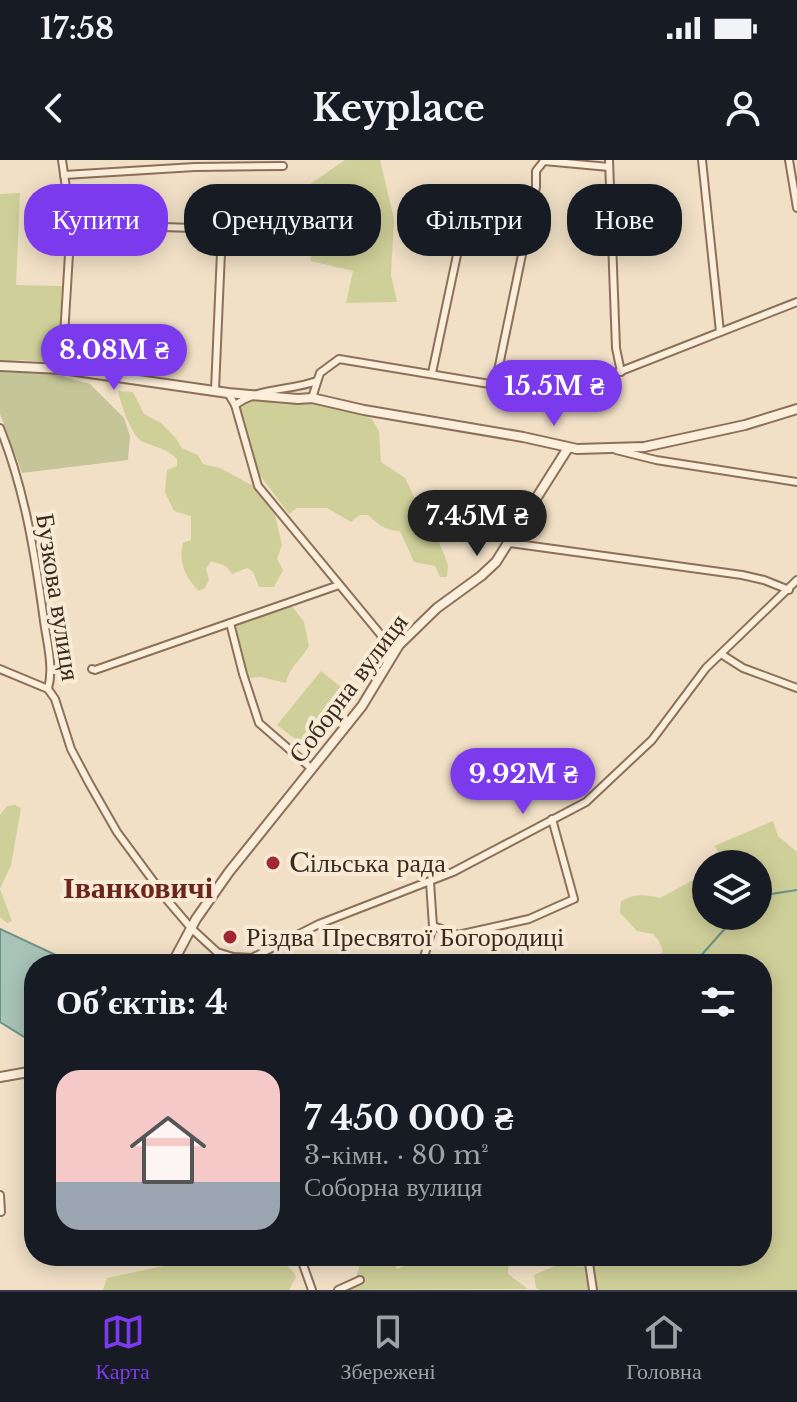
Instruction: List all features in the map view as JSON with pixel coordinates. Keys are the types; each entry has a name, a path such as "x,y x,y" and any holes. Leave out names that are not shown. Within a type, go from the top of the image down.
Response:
{"street":[{"path":"62,160 65,184"},
{"path":"702,160 720,332"},
{"path":"789,160 797,207"},
{"path":"495,385 536,187 536,171 544,161 609,164 616,348 621,372"},
{"path":"64,175 195,167 283,166"},
{"path":"168,227 222,229 213,374 215,390"},
{"path":"62,369 71,256"},
{"path":"432,373 457,256"},
{"path":"312,398 320,373 339,359 495,385 559,390 578,388 797,302"},
{"path":"0,366 62,369 228,393 312,398 568,448 644,447 797,409"},
{"path":"235,405 250,394 297,388 317,381"},
{"path":"228,393 235,405 258,486 381,635 387,662"},
{"name":"Бузкова вулиця","path":"0,428 28,520 35,555 50,666 48,689 58,706 71,749 117,832 191,928 217,952 223,954"},
{"name":"Соборна вулиця","path":"177,954 229,872 362,706 387,662 414,630 437,608 481,576 510,543 568,448"},
{"path":"611,449 656,460 797,482"},
{"path":"510,543 742,575 789,590"},
{"name":"Бузкова вулиця","path":"260,954 319,924 430,882 586,802 652,740 706,668 797,580"},
{"path":"92,669 339,585"},
{"path":"230,623 259,723 312,769"},
{"path":"721,654 743,668 797,688"},
{"path":"0,669 48,689"},
{"path":"433,926 458,935 529,919 574,899 552,819"},
{"path":"425,954 433,926 430,882"},
{"path":"0,1077 24,1073"},
{"path":"0,1195 1,1212"},
{"path":"304,1266 312,1290"},
{"path":"589,1266 593,1290"},
{"path":"338,1290 360,1280"}],"green space":[{"path":"345,160 380,160 394,219 391,275 397,302 346,303 353,271 311,261 310,256 381,256 381,184 310,184"},
{"path":"20,193 16,285 62,286 58,359 53,363 22,360 0,362 0,194"},
{"path":"0,371 61,374 90,384 124,418 130,436 128,460 22,473 0,414"},
{"path":"118,391 133,392 144,414 161,423 182,448 198,455 203,464 220,468 259,489 275,515 282,545 277,559 283,570 274,587 259,587 253,572 247,568 232,574 226,566 211,561 206,569 209,580 205,588 199,591 194,586 186,575 181,556 183,543 191,540 191,516 174,511 165,492 167,470 177,466 177,459 139,439 127,419"},
{"path":"249,400 333,405 372,419 379,431 381,462 405,478 423,508 424,518 432,526 444,554 448,566 447,577 440,577 435,566 414,562 400,531 382,526 368,515 360,515 351,522 327,508 297,508 289,514 259,474 239,409"},
{"path":"292,606 304,622 309,646 292,668 286,683 261,677 248,678 235,626"},
{"path":"321,671 347,692 304,746 277,725"},
{"path":"15,805 21,808 11,865 0,889 0,815 7,806"},
{"path":"773,821 778,836 797,852 797,1290 540,1290 536,1288 534,1275 554,1266 772,1266 772,954 660,954 663,952 659,941 653,934 637,931 620,913 621,901 640,895 660,898 692,881 692,930 772,930 772,850 717,850 714,846"},
{"path":"0,889 12,921 7,923 0,917"},
{"path":"163,1266 287,1266 296,1277 289,1290 103,1290 107,1278"},
{"path":"508,1266 508,1274 528,1289 332,1290 355,1279 359,1268"}],"shaded area":[{"path":"0,929 54,954 24,954 24,1037 0,1022"}],"waterway":[{"path":"772,894 797,890"},
{"path":"702,954 724,930"}],"place":[{"name":"Cільська рада","path":"273,863"},
{"name":"Різдва Пресвятої Богородиці","path":"230,937"}],"district":[{"name":"Іванковичі","path":"138,888"}]}
